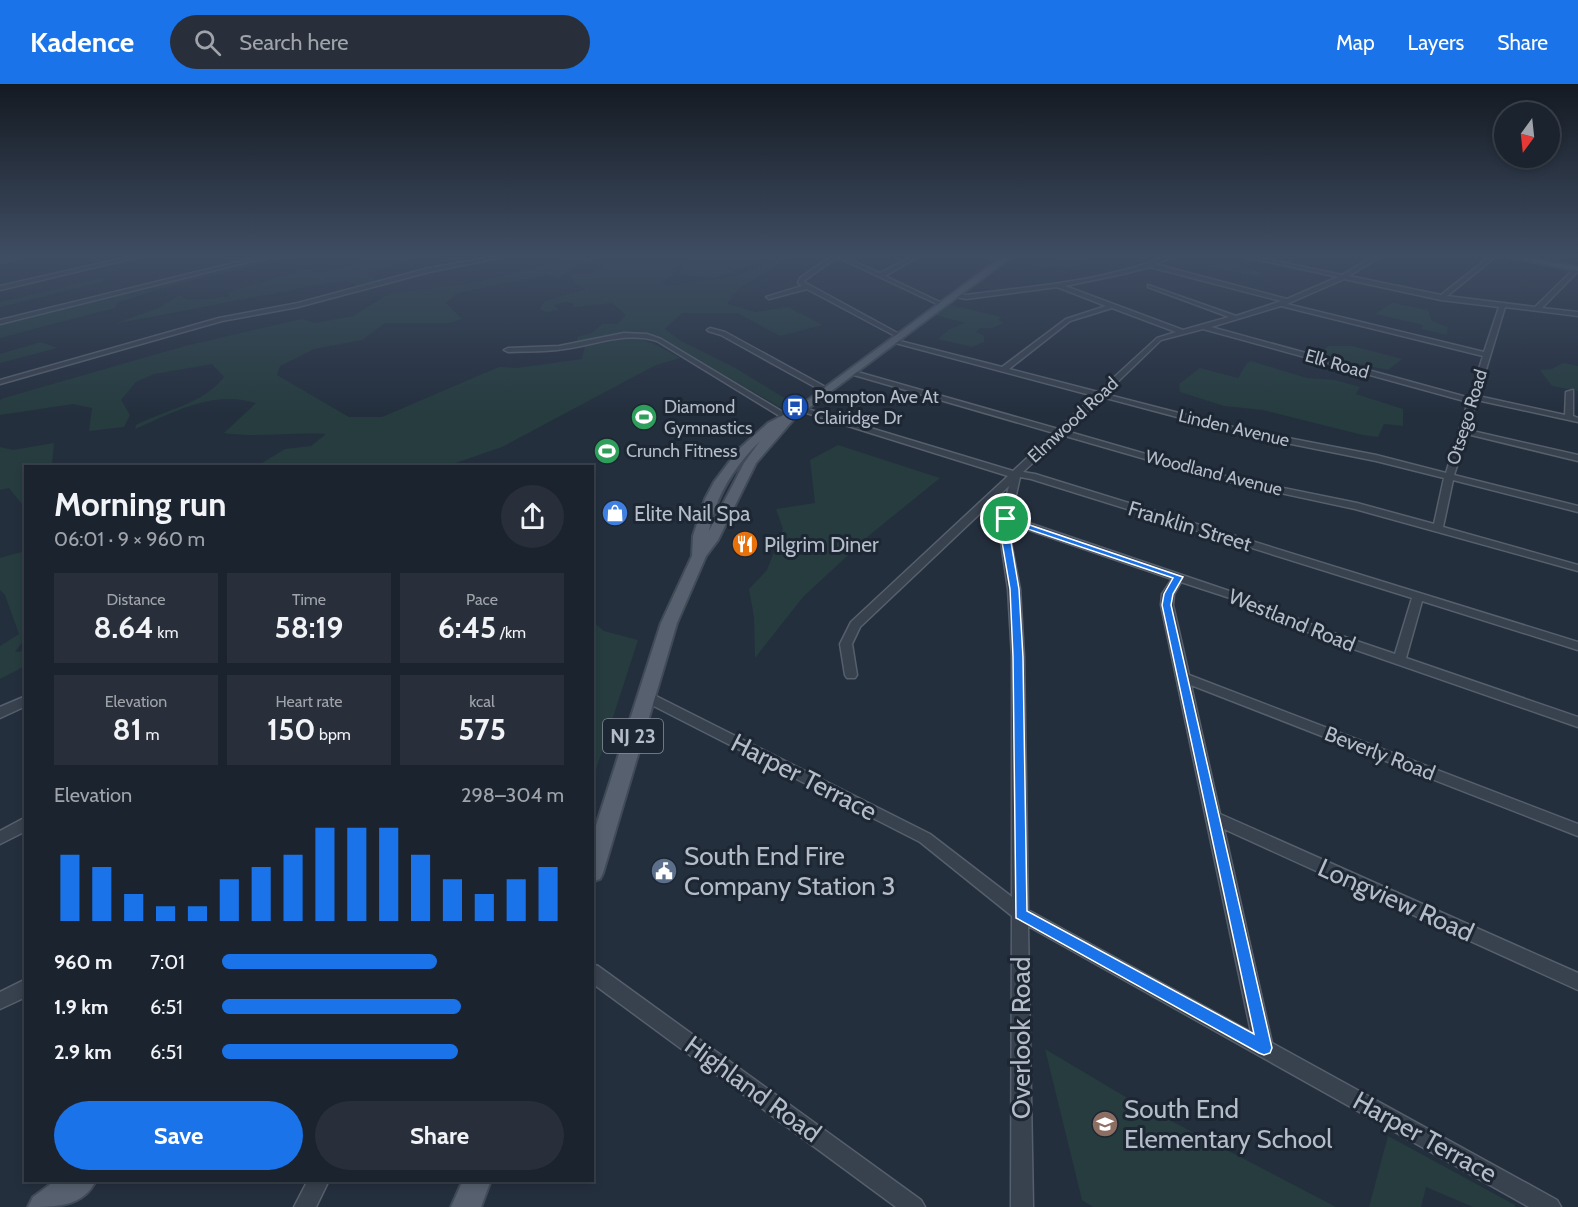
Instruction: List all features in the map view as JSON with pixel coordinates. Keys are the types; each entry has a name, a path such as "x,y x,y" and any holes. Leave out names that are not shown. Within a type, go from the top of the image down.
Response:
{"main road":[{"name":"NJ 23","path":"596,849 662,638 699,556 711,540 732,493 758,451 795,414 934,309"},
{"path":"43,1207 79,1182"},
{"path":"466,1207 476,1182"}],"street":[{"path":"0,322 51,309"},
{"path":"0,382 222,319 269,309"},
{"name":"Linden Avenue","path":"845,309 896,339 1003,370 1256,435 1359,454 1578,509"},
{"path":"1003,370 1068,320 1100,309"},
{"path":"1124,309 1181,332"},
{"path":"1214,309 1237,318"},
{"name":"Elmwood Road","path":"851,675 846,644 855,625 1159,339 1264,309"},
{"path":"1309,309 1486,355"},
{"name":"Otsego Road","path":"1438,529 1449,476 1501,309"},
{"path":"1531,309 1578,314"},
{"name":"Elk Road","path":"1203,327 1473,399 1573,419"},
{"path":"710,330 723,333 813,385 827,390"},
{"name":"Franklin Street","path":"508,350 569,347 619,335 648,336 795,414 1016,474 1032,476 1578,646"},
{"name":"Woodland Avenue","path":"851,373 1228,479 1339,502 1578,568"},
{"path":"1570,392 1573,419"},
{"path":"1463,431 1578,458"},
{"name":"Overlook Road","path":"1016,474 1006,519 1006,542 1014,589 1018,657 1022,1207"},
{"name":"Westland Road","path":"1006,519 1239,598 1314,631 1578,722"},
{"path":"1178,577 1168,594 1167,605 1264,1048"},
{"path":"1399,660 1418,597"},
{"name":"Beverly Road","path":"1182,677 1578,830"},
{"name":"Harper Terrace","path":"645,696 932,842 1021,914 1550,1207"},
{"path":"0,712 24,701"},
{"name":"Longview Road","path":"1214,818 1578,982"},
{"path":"0,838 24,824"},
{"name":"Highland Road","path":"594,973 914,1207"},
{"path":"0,1001 24,988"},
{"path":"305,1207 318,1182"}],"green space":[{"path":"63,309 109,309 0,338 0,325"},
{"path":"154,309 190,309 114,324"},
{"path":"364,309 452,309 462,319 450,323 385,323 362,340 314,349 280,366 277,375 349,417 382,417 499,367 518,368 582,359 585,346 613,339 644,340 680,358 656,365 502,447 450,465 259,465 285,449 311,446 326,434 224,433 256,403 240,400 224,399 194,405 135,429 136,425 195,400 216,386 224,377 212,364 154,374 136,382 121,400 130,415 124,427 89,431 92,408 73,404 0,415 0,400 4,398 185,346 302,319 315,323 353,316"},
{"path":"541,309 559,310 546,312"},
{"path":"619,309 747,309 756,312 793,309 823,325 780,336 737,313 682,313 665,329 681,341 737,369 796,405 790,409 783,409 659,337 622,333 577,342 577,337 592,333 602,324 617,324 626,315"},
{"path":"943,309 969,309 1002,317 998,320 1004,323 992,328 980,328 976,332 984,336 984,342 972,347 938,339 948,330 965,323 935,315"},
{"path":"1382,309 1428,310 1432,321 1448,327 1447,335 1421,329 1423,325 1375,314"},
{"path":"41,342 57,348 0,363 0,354"},
{"path":"1329,346 1352,346 1402,359 1388,370 1316,355"},
{"path":"1251,361 1307,378 1335,380 1360,387 1356,394 1403,409 1403,426 1384,424 1378,437 1363,435 1263,410 1224,406 1180,392 1179,384 1200,368 1238,378 1247,363"},
{"path":"1563,363 1578,366 1578,391 1552,386 1540,370 1552,369"},
{"path":"54,443 52,465 24,465 24,507 9,488 0,490 0,447 13,450"},
{"path":"838,445 940,478 872,533 803,597 755,658 754,617 749,589 767,570 783,529 776,509 815,503 810,460"},
{"path":"24,551 24,640 15,652 24,651 24,667 0,679 0,646 19,634 5,595 0,590 0,558"},
{"path":"594,623 604,631 638,640 594,776"},
{"name":"South End Elementary School","path":"1045,1049 1129,1099 1336,1207 1093,1207 1082,1200"},
{"path":"1388,1136 1515,1207 1473,1207 1426,1187 1421,1207 1369,1207"}],"place":[{"name":"Pompton Ave At Clairidge Dr","path":"795,407"},
{"name":"Diamond Gymnastics","path":"644,417"},
{"name":"Crunch Fitness","path":"607,451"},
{"name":"Elite Nail Spa","path":"615,513"},
{"name":"Pilgrim Diner","path":"745,544"},
{"name":"South End Fire Company Station 3","path":"664,871"},
{"name":"South End Elementary School","path":"1105,1124"}],"route":[{"path":"1006,519 1178,577 1168,594 1167,605 1264,1048 1021,914 1018,657 1014,589 1006,542 1006,519"}]}
